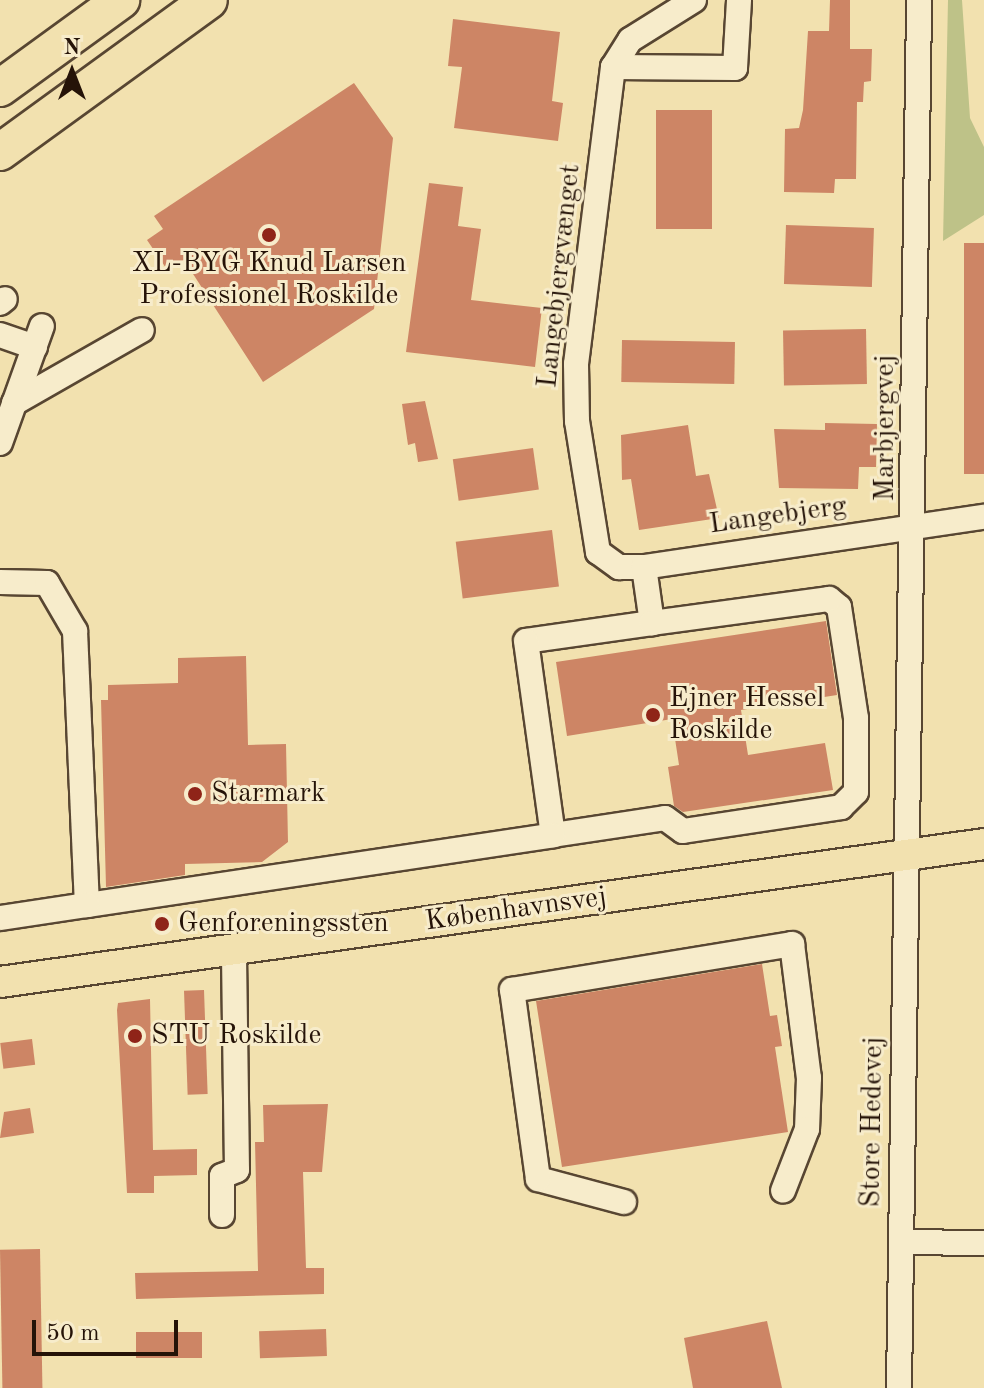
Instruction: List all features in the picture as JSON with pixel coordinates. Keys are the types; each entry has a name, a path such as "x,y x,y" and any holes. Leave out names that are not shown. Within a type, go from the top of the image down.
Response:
{"highway":[{"path":"0,88 121,0"},
{"path":"0,152 209,0"}],"main road":[{"name":"Københavnsvej","path":"0,982 984,844"}],"street":[{"path":"613,67 630,40 694,0"},
{"path":"613,67 735,68 739,0"},
{"name":"Marbjergvej","path":"907,856 915,526 919,0"},
{"name":"Langebjergvænget","path":"613,67 576,364 577,421 596,546 606,561 636,567"},
{"path":"14,403 142,330"},
{"path":"0,335 38,336 0,443"},
{"name":"Langebjerg","path":"636,567 984,517"},
{"path":"636,567 652,623"},
{"path":"0,582 47,583 75,631 87,905"},
{"path":"0,918 553,835 665,818 683,831 841,807 856,792 856,718 839,607 829,599 526,641 553,835"},
{"name":"Store Hedevej","path":"899,1388 907,856"},
{"path":"624,1202 538,1179 512,990 792,944 809,1078 807,1129 783,1191"},
{"path":"222,1215 222,1176 237,1170 234,949"},
{"path":"901,1242 984,1243"}],"green space":[{"path":"948,0 962,0 970,118 984,147 984,215 943,241"}],"building":[{"path":"830,0 850,0 850,49 872,49 871,81 864,82 863,102 857,102 856,179 835,179 834,193 784,192 785,129 799,128 808,31 829,31"},
{"path":"453,19 560,32 552,101 563,103 558,141 454,128 462,67 448,66"},
{"name":"XL-BYG Knud Larsen Professionel Roskilde","path":"354,83 393,138 374,309 263,382 184,260 168,271 147,240 163,229 154,216"},
{"path":"656,110 712,110 712,229 656,229"},
{"path":"429,183 463,187 458,226 481,229 471,300 542,308 535,367 406,352"},
{"path":"786,225 874,228 872,287 784,284"},
{"path":"964,243 984,243 984,474 964,474"},
{"path":"866,329 867,384 784,385 783,330"},
{"path":"622,340 735,342 734,384 621,382"},
{"path":"425,401 438,459 418,462 415,443 408,445 402,404"},
{"path":"825,423 877,424 876,467 859,467 858,489 779,488 774,429 825,430"},
{"path":"688,425 696,476 709,474 719,518 639,530 631,479 622,480 621,435"},
{"path":"533,448 539,490 459,501 453,459"},
{"path":"552,530 559,587 463,598 456,542"},
{"name":"Ejner Hessel Roskilde","path":"826,621 837,695 741,710 748,755 825,743 833,790 683,812 674,806 668,767 679,765 672,719 567,736 556,662"},
{"name":"Starmark","path":"246,656 248,745 286,744 288,842 262,862 185,864 185,875 106,887 101,700 108,700 108,685 178,683 178,658"},
{"path":"762,964 770,1016 777,1015 782,1046 775,1047 788,1132 562,1167 536,1001"},
{"path":"204,990 208,1094 188,1095 184,991"},
{"path":"150,999 153,1150 197,1149 197,1175 154,1176 154,1193 127,1193 117,1010 118,1003"},
{"path":"32,1039 35,1065 3,1069 0,1043"},
{"path":"328,1104 322,1172 303,1172 306,1268 324,1268 324,1294 136,1299 135,1273 258,1271 255,1142 264,1142 263,1105"},
{"path":"30,1108 34,1133 0,1138 4,1112"},
{"path":"40,1249 42,1388 2,1388 0,1250"},
{"path":"767,1321 782,1388 693,1388 684,1338"},
{"path":"326,1329 327,1356 260,1358 259,1331"},
{"path":"136,1332 202,1332 202,1358 136,1358"}],"place":[{"name":"XL-BYG Knud Larsen Professionel Roskilde","path":"269,235"},
{"name":"Ejner Hessel Roskilde","path":"653,715"},
{"name":"Starmark","path":"195,794"},
{"name":"Genforeningssten","path":"162,924"},
{"name":"STU Roskilde","path":"135,1036"}]}
